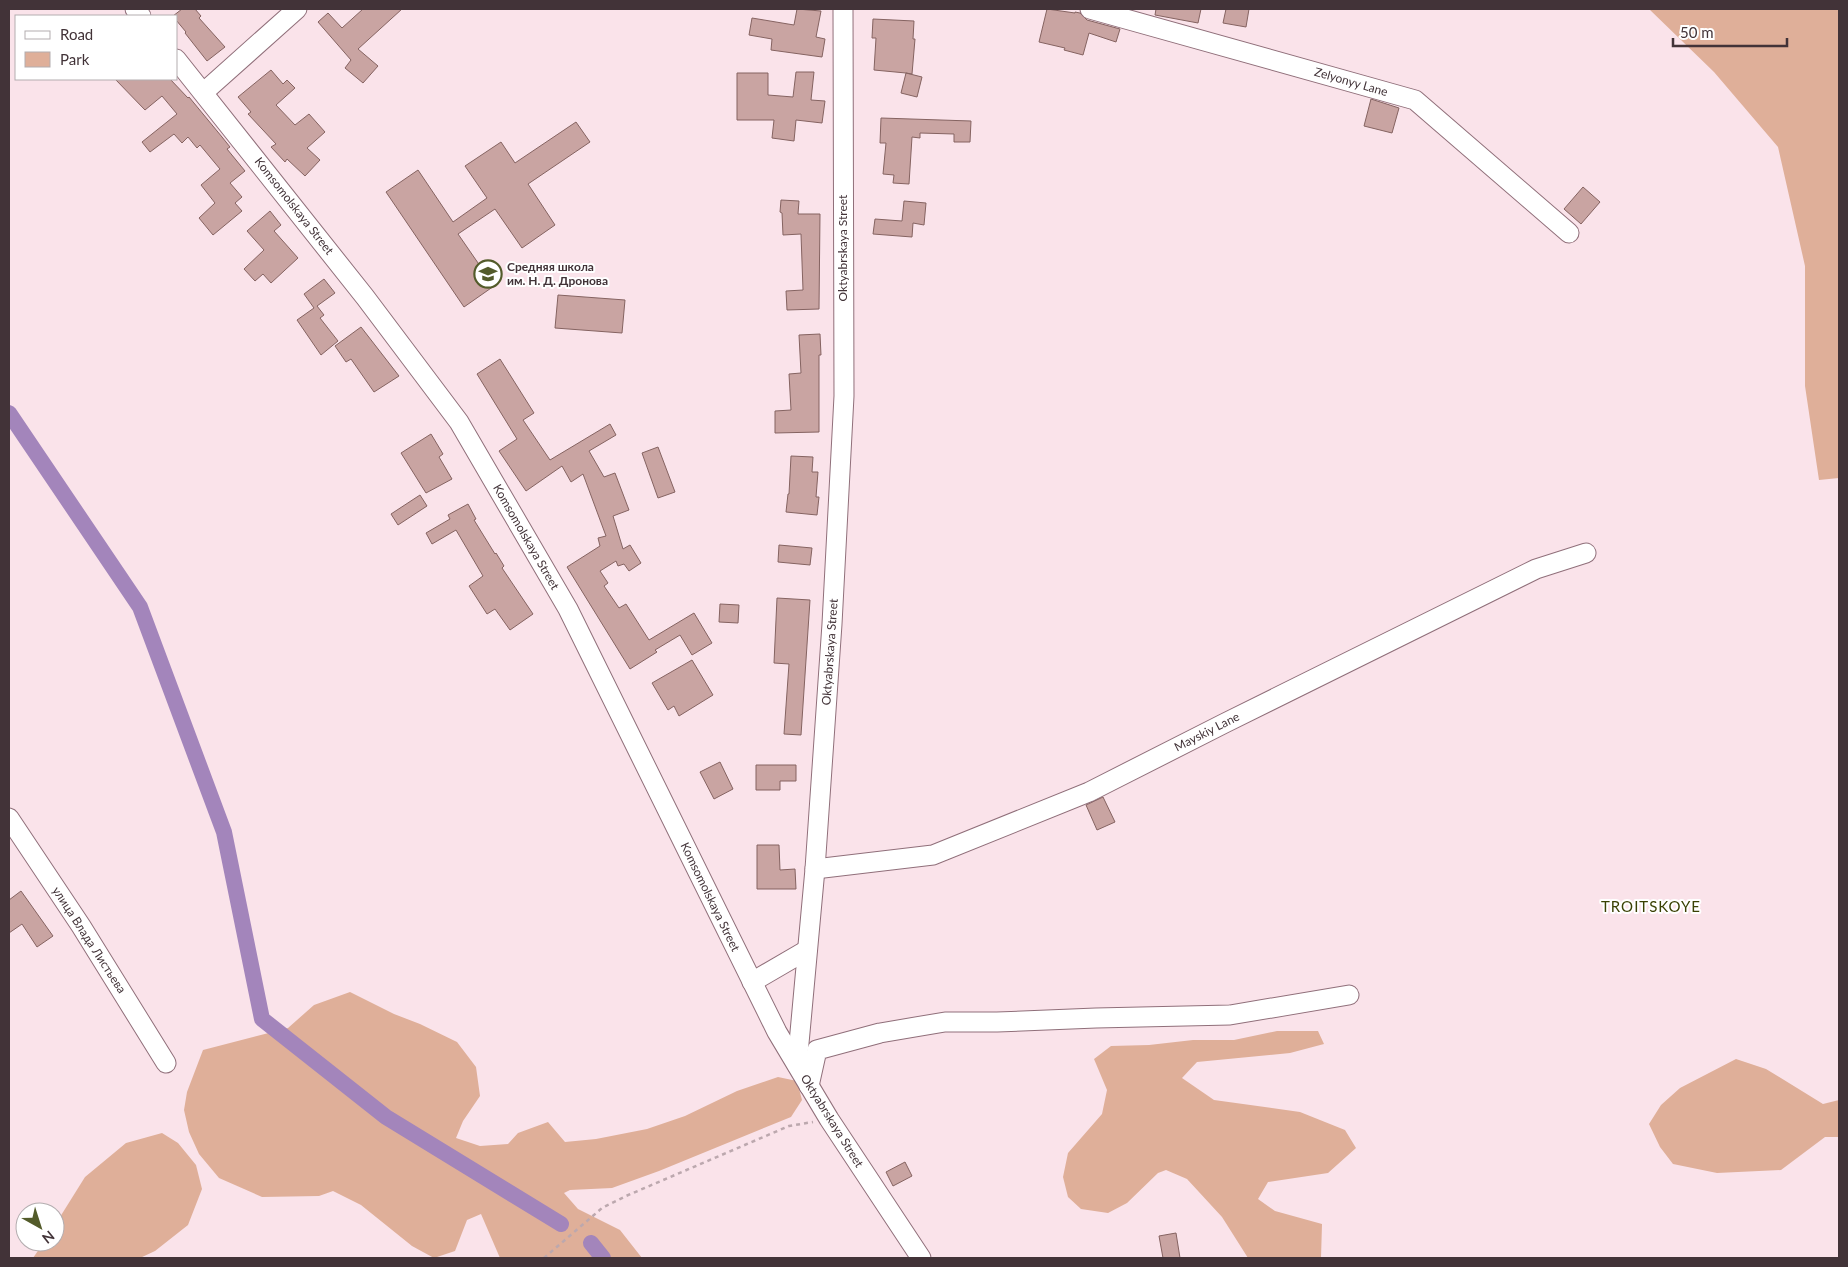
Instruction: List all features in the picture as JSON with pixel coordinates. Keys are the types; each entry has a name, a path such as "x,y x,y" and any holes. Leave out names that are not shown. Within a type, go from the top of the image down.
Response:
{"street":[{"path":"204,92 297,9"},
{"name":"Oktyabrskaya Street","path":"843,9 844,396 832,624 815,869 797,1065 829,1119 921,1258"},
{"name":"Zelyonyy Lane","path":"1090,9 1415,100 1569,233"},
{"name":"Komsomolskaya Street","path":"178,61 366,297 459,422 568,609 777,1032 797,1065"},
{"name":"Mayskiy Lane","path":"815,869 933,854 1089,792 1536,569 1586,553"},
{"name":"улица Влада Листьева","path":"9,818 81,926 166,1063"},
{"path":"752,982 807,950"},
{"path":"817,1050 880,1033 945,1022 1230,1015 1349,995"},
{"path":"799,1037 817,1050"},
{"path":"809,1086 817,1050"}],"path":[{"path":"544,1258 602,1208 626,1196 789,1126 829,1119"}],"green space":[{"path":"1649,9 1839,9 1839,478 1819,480 1805,386 1805,266 1778,147 1714,72"},
{"path":"350,992 457,1042 476,1067 480,1096 463,1121 456,1138 480,1146 508,1144 518,1133 548,1122 565,1142 596,1139 647,1129 685,1116 737,1091 778,1077 797,1081 802,1100 791,1117 659,1171 612,1188 570,1190 564,1193 578,1209 620,1230 642,1258 500,1258 481,1214 467,1220 455,1251 434,1258 412,1246 361,1205 333,1191 319,1196 262,1197 219,1178 199,1154 189,1132 184,1110 187,1092 203,1050 288,1028 314,1005"},
{"path":"1277,1031 1318,1031 1324,1044 1290,1053 1197,1062 1182,1078 1214,1100 1300,1112 1345,1130 1356,1148 1328,1173 1268,1182 1258,1199 1275,1211 1322,1224 1321,1258 1248,1258 1222,1217 1187,1179 1166,1170 1158,1173 1127,1203 1108,1213 1081,1209 1068,1197 1063,1177 1068,1153 1102,1114 1107,1090 1094,1059 1111,1046 1149,1045 1193,1040 1234,1040"},
{"path":"1736,1059 1766,1069 1823,1104 1839,1100 1839,1137 1825,1137 1781,1170 1717,1173 1673,1164 1660,1147 1649,1124 1661,1105 1680,1088"},
{"path":"162,1133 178,1143 196,1165 202,1189 188,1225 155,1251 140,1258 33,1258 37,1252 65,1252 65,1209 85,1177 126,1143"}],"building":[{"path":"182,9 195,9 201,16 199,18 225,47 207,61 178,22 178,15 174,15"},
{"path":"363,9 402,9 358,49 378,66 363,83 345,68 351,60 318,22 328,13 342,28"},
{"path":"797,9 821,11 816,37 825,39 822,57 771,50 772,39 749,35 752,18 794,25"},
{"path":"1047,9 1080,13 1087,20 1120,29 1116,42 1089,33 1083,55 1064,50 1065,48 1039,42"},
{"path":"1156,9 1201,9 1198,23 1155,15"},
{"path":"1226,9 1249,9 1246,27 1223,23"},
{"path":"873,19 914,21 913,39 915,39 912,74 874,70 876,38 872,38"},
{"path":"271,70 283,84 287,80 295,88 276,105 295,125 309,114 325,132 307,148 320,160 305,176 287,159 285,162 271,147 276,144 248,114 251,112 238,97"},
{"path":"796,72 814,72 811,100 825,101 822,123 796,120 794,141 772,138 774,120 737,120 737,73 768,73 768,95 793,97"},
{"path":"906,73 922,77 917,97 901,93"},
{"path":"116,80 171,80 189,97 230,147 227,149 245,171 230,183 242,197 235,203 242,211 213,235 199,218 215,203 201,185 220,169 200,145 197,148 188,137 182,143 174,134 150,152 142,142 177,114 162,96 145,110"},
{"path":"1371,99 1399,108 1392,133 1364,126"},
{"path":"881,118 971,121 970,142 954,142 954,134 920,133 920,138 912,137 909,184 893,183 894,175 883,174 886,143 880,143"},
{"path":"576,122 590,142 528,184 555,225 522,248 495,209 458,234 494,286 464,307 386,192 418,170 453,222 487,198 465,166 501,142 515,163"},
{"path":"1583,187 1600,202 1581,224 1564,209"},
{"path":"781,200 799,201 798,214 820,214 819,309 787,310 786,291 803,290 801,234 783,235 782,213 780,212"},
{"path":"904,201 926,203 924,225 913,223 912,237 873,234 875,219 902,221"},
{"path":"270,211 281,225 274,231 298,258 271,283 263,274 255,281 244,269 264,250 247,231"},
{"path":"324,279 335,293 317,306 324,315 320,318 338,341 321,355 297,320 314,308 304,294"},
{"path":"558,295 625,300 622,333 555,328"},
{"path":"361,327 399,376 374,392 351,359 346,362 335,346"},
{"path":"820,334 819,432 775,433 775,411 791,410 789,374 801,373 799,335"},
{"path":"500,359 534,413 523,420 550,460 610,424 616,435 589,451 604,477 615,473 629,510 613,516 623,549 630,545 641,563 629,571 624,564 618,566 616,561 600,571 608,583 604,586 619,608 626,604 649,640 694,613 712,643 692,655 680,635 655,650 657,652 630,669 567,567 600,546 598,538 606,536 583,474 571,482 562,466 526,491 499,451 517,439 477,374"},
{"path":"431,434 443,454 439,457 452,479 426,493 401,453"},
{"path":"658,447 675,492 658,498 642,453"},
{"path":"791,456 813,457 812,472 818,472 816,497 819,497 817,515 786,512"},
{"path":"420,495 427,506 398,525 391,514"},
{"path":"468,504 476,519 474,520 504,566 502,568 533,614 510,630 495,609 487,614 469,586 483,576 456,530 432,544 426,533 450,519 448,515"},
{"path":"779,545 812,548 810,565 778,562"},
{"path":"777,598 810,600 801,735 784,734 789,664 774,663"},
{"path":"720,604 739,605 738,623 719,622"},
{"path":"692,660 713,695 679,716 674,706 668,710 652,683"},
{"path":"720,762 733,789 714,799 700,772"},
{"path":"756,765 796,765 796,781 780,781 780,790 756,790"},
{"path":"1103,797 1115,822 1097,830 1086,805"},
{"path":"757,845 779,845 780,870 795,869 796,889 757,889"},
{"path":"21,891 53,936 37,947 22,924 9,933 9,900"},
{"path":"905,1162 912,1176 893,1186 886,1172"},
{"path":"1176,1233 1180,1258 1163,1258 1159,1236"}],"waterway":[{"path":"9,413 140,607 224,832 262,1019 386,1117 561,1224"},
{"path":"591,1243 603,1258"}],"place":[{"name":"Средняя школа им. Н. Д. Дронова","path":"488,274"}],"district":[{"name":"TROITSKOYE","path":"1651,907"}]}
